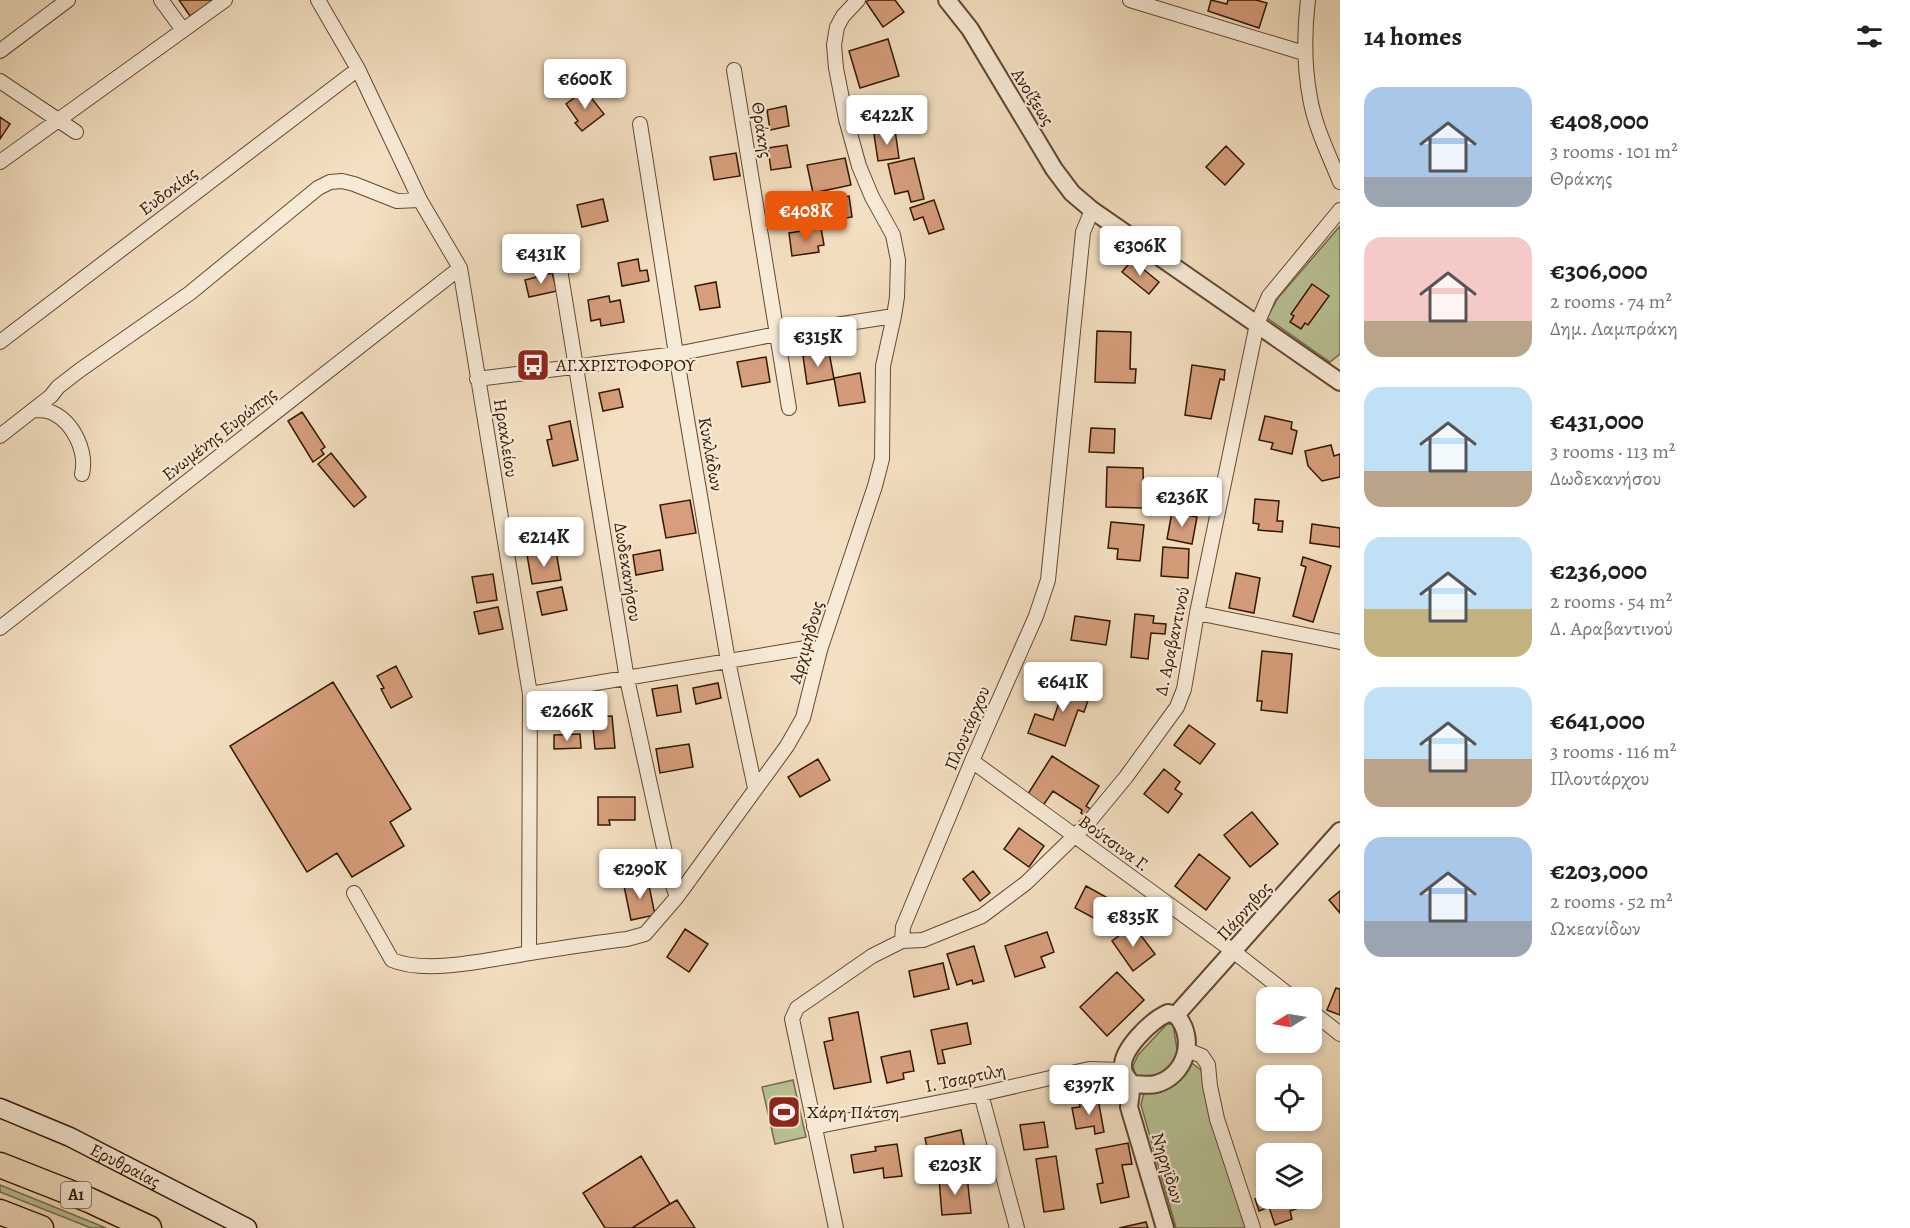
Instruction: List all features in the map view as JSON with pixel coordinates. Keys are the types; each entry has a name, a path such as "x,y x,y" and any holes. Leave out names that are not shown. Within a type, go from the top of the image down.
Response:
{"highway":[{"name":"Α1","path":"0,1165 89,1200 149,1228"},
{"path":"0,1212 41,1228"}],"main road":[{"name":"Ερυθραίας","path":"0,1108 70,1137 247,1228"}],"street":[{"path":"0,51 68,0"},
{"path":"161,0 183,30"},
{"path":"0,162 225,0"},
{"name":"Ηρακλείου","path":"318,0 358,69 420,200 460,268 530,694 529,953"},
{"name":"Αρχιμήδους","path":"354,892 392,960 402,965 468,964 627,939 645,934 677,897 787,746 803,718 820,650 882,459 883,366 897,297 896,248 893,236 872,197 859,166 846,119 836,68 834,45 837,27 843,16 858,0"},
{"name":"Ανοίξεως","path":"947,0 970,30 1072,193 1092,210 1337,377"},
{"path":"1130,0 1304,53"},
{"path":"1308,0 1304,53 1310,100 1326,149 1340,182"},
{"name":"Ευδοκίας","path":"0,342 358,69"},
{"name":"Θράκης","path":"734,70 789,408"},
{"path":"0,81 76,132"},
{"name":"Κυκλάδων","path":"640,124 728,661 755,788"},
{"path":"3,428 34,410 80,370 190,293 318,188 330,182 342,181 397,201 420,200"},
{"name":"Πλουτάρχου","path":"902,941 903,927 972,761 1036,616 1048,580 1083,232 1092,210"},
{"name":"Δ. Αραβαντινού","path":"902,941 923,940 982,916 1026,884 1075,837 1126,777 1177,706 1184,689 1197,613 1257,324 1269,296 1340,210"},
{"name":"Δωδεκανήσου","path":"557,250 627,679 671,880 677,897"},
{"name":"Ενωμένης Ευρώπης","path":"0,628 460,268"},
{"path":"477,379 676,354 777,334 894,316"},
{"path":"34,410 52,412 73,433 83,455 82,474"},
{"path":"1197,613 1340,642"},
{"path":"530,694 806,648 820,650"},
{"name":"Βούτσινα Γ.","path":"972,761 1279,987"},
{"name":"Πάρνηθος","path":"1176,1016 1340,831"},
{"path":"836,1228 792,1019 798,1008 872,956 902,941"},
{"path":"1168,1013 1176,1016 1185,1030 1187,1050 1183,1062 1173,1075 1157,1084 1132,1084 1123,1070 1125,1057 1143,1032 1168,1013"},
{"path":"1322,1020 1340,1034"},
{"path":"1187,1050 1202,1056 1208,1065 1217,1119 1253,1228"},
{"name":"Ι. Τσαρτιλη","path":"814,1127 981,1094 1089,1069 1123,1070"},
{"name":"Νηρηϊδων","path":"1132,1084 1129,1107 1165,1228"},
{"path":"981,1094 1017,1228"}],"green space":[{"path":"1340,226 1340,354 1330,362 1267,318 1278,298"},
{"path":"1167,1024 1173,1024 1178,1056 1169,1067 1160,1073 1150,1077 1136,1077 1133,1066 1138,1055"},
{"path":"1189,1061 1201,1070 1207,1106 1247,1228 1176,1228 1141,1105 1146,1091 1161,1092 1174,1085"},
{"name":"Χάρη Πάτση","path":"793,1080 806,1137 775,1144 762,1087"},
{"path":"0,1185 106,1228 91,1228 0,1192"}],"building":[{"path":"179,0 214,0 190,16"},
{"path":"895,0 904,12 883,27 866,2"},
{"path":"1211,0 1227,4 1228,0 1256,0 1267,3 1259,28 1208,11"},
{"path":"888,39 899,76 860,88 849,51"},
{"path":"585,90 604,114 582,131 575,123 578,121 566,104"},
{"path":"786,106 789,126 770,130 767,110"},
{"path":"0,117 10,124 0,139"},
{"path":"895,130 899,158 878,161 874,134"},
{"path":"787,145 791,167 771,170 768,148"},
{"path":"1226,146 1244,164 1225,185 1206,167"},
{"path":"736,153 740,176 714,180 710,157"},
{"path":"845,158 851,185 813,193 807,165"},
{"path":"914,158 924,199 911,202 908,191 895,194 888,164"},
{"path":"849,196 852,217 824,222 821,201"},
{"path":"603,199 608,221 582,227 577,205"},
{"path":"934,200 944,229 929,234 923,217 914,220 910,208"},
{"path":"821,228 824,245 818,246 819,252 792,256 789,233"},
{"path":"638,259 640,271 647,270 649,281 622,286 618,263"},
{"path":"1132,260 1159,282 1149,294 1122,272"},
{"path":"552,273 557,291 529,297 525,280"},
{"path":"716,282 720,307 700,310 695,286"},
{"path":"1312,284 1329,296 1308,325 1305,323 1301,329 1290,322 1294,316 1291,314"},
{"path":"609,296 610,302 620,300 624,322 601,326 600,319 591,321 588,300"},
{"path":"1097,331 1131,332 1130,369 1136,369 1135,383 1095,382"},
{"path":"829,352 834,379 807,384 803,356"},
{"path":"766,357 770,382 742,387 737,362"},
{"path":"1192,365 1225,370 1224,380 1220,379 1211,419 1185,415"},
{"path":"860,373 865,402 839,406 834,378"},
{"path":"619,389 623,407 603,411 599,393"},
{"path":"302,412 325,447 321,450 324,454 313,462 288,421"},
{"path":"1265,416 1292,422 1291,429 1297,431 1292,454 1271,449 1273,443 1259,440"},
{"path":"570,421 578,460 553,466 547,440 552,439 549,426"},
{"path":"1091,428 1115,429 1114,453 1089,452"},
{"path":"1331,445 1334,456 1340,454 1340,477 1322,481 1308,466 1305,451"},
{"path":"331,453 366,497 354,507 318,464"},
{"path":"1107,467 1143,468 1144,508 1106,507"},
{"path":"1255,499 1279,501 1277,521 1283,521 1282,532 1258,530 1259,524 1253,523"},
{"path":"690,500 696,533 666,538 660,505"},
{"path":"1172,512 1197,517 1192,544 1167,539"},
{"path":"1111,522 1144,525 1140,561 1117,559 1118,549 1108,548"},
{"path":"1312,524 1340,528 1340,547 1310,543"},
{"path":"1163,547 1189,549 1188,578 1161,576"},
{"path":"660,550 663,570 636,575 633,555"},
{"path":"556,551 561,580 532,584 527,555"},
{"path":"1303,557 1331,566 1313,622 1293,616 1306,567 1301,565"},
{"path":"1236,573 1260,578 1254,613 1229,608"},
{"path":"493,574 497,600 477,603 472,577"},
{"path":"562,587 567,610 542,615 537,592"},
{"path":"498,607 503,629 479,634 474,612"},
{"path":"1135,614 1154,616 1153,623 1166,624 1165,634 1151,633 1148,659 1131,657"},
{"path":"1075,616 1110,621 1106,645 1071,640"},
{"path":"1262,651 1292,654 1287,713 1261,710 1262,701 1257,701"},
{"path":"396,666 412,697 391,708 377,676"},
{"path":"1068,677 1093,686 1084,712 1078,710 1065,746 1028,733 1035,714 1053,720"},
{"path":"333,682 411,809 390,822 404,846 352,877 337,853 307,872 230,746"},
{"path":"718,683 721,698 696,704 693,688"},
{"path":"677,685 681,712 657,716 652,689"},
{"path":"612,716 615,748 595,749 592,717"},
{"path":"1189,725 1215,744 1200,764 1174,745"},
{"path":"580,734 581,748 554,749 554,735"},
{"path":"689,744 693,767 660,773 656,749"},
{"path":"1052,756 1099,786 1086,806 1092,810 1087,817 1081,813 1082,810 1053,791 1042,807 1026,797"},
{"path":"818,759 830,780 800,797 788,777"},
{"path":"1164,769 1180,782 1175,789 1182,794 1168,813 1144,794"},
{"path":"598,797 635,797 635,820 609,820 610,825 598,825"},
{"path":"1252,812 1278,844 1250,867 1224,835"},
{"path":"1019,828 1044,846 1029,867 1004,849"},
{"path":"1199,854 1230,878 1206,910 1175,886"},
{"path":"640,857 644,877 625,880 622,860"},
{"path":"973,871 990,893 980,901 963,879"},
{"path":"648,881 655,915 631,920 624,886"},
{"path":"1086,886 1115,902 1103,923 1075,908"},
{"path":"1340,891 1340,913 1329,900"},
{"path":"1133,925 1155,954 1133,971 1112,941"},
{"path":"685,929 708,944 689,972 667,957"},
{"path":"1047,932 1054,952 1041,957 1045,967 1015,977 1005,946"},
{"path":"974,946 984,981 973,984 972,980 957,985 947,954"},
{"path":"943,963 949,989 914,997 909,971"},
{"path":"1117,972 1144,1000 1107,1036 1080,1007"},
{"path":"1336,988 1340,989 1340,1015 1327,1010"},
{"path":"858,1012 871,1082 834,1089 824,1042 833,1040 829,1018"},
{"path":"967,1023 971,1044 942,1050 945,1063 938,1064 931,1030"},
{"path":"910,1051 914,1071 903,1073 904,1079 887,1083 881,1057"},
{"path":"1098,1099 1104,1132 1095,1134 1094,1126 1076,1129 1072,1108 1080,1107 1079,1102"},
{"path":"1044,1122 1048,1147 1024,1150 1020,1125"},
{"path":"961,1130 967,1159 931,1166 925,1138"},
{"path":"1128,1143 1132,1164 1122,1165 1129,1197 1101,1203 1097,1184 1103,1183 1096,1149"},
{"path":"897,1144 902,1176 884,1178 883,1168 854,1173 851,1155 876,1151 875,1147"},
{"path":"641,1156 670,1204 632,1228 605,1228 583,1193"},
{"path":"1056,1156 1064,1209 1044,1212 1036,1159"},
{"path":"967,1176 971,1213 942,1215 939,1179"},
{"path":"677,1200 695,1228 632,1228 670,1204"},
{"path":"1270,1209 1296,1209 1290,1211 1292,1219 1275,1225"},
{"path":"1146,1222 1148,1228 1119,1228"}],"place":[{"name":"ΑΓ.ΧΡΙΣΤΟΦΟΡΟΥ","path":"533,365"},
{"name":"Χάρη Πάτση","path":"784,1112"}]}
